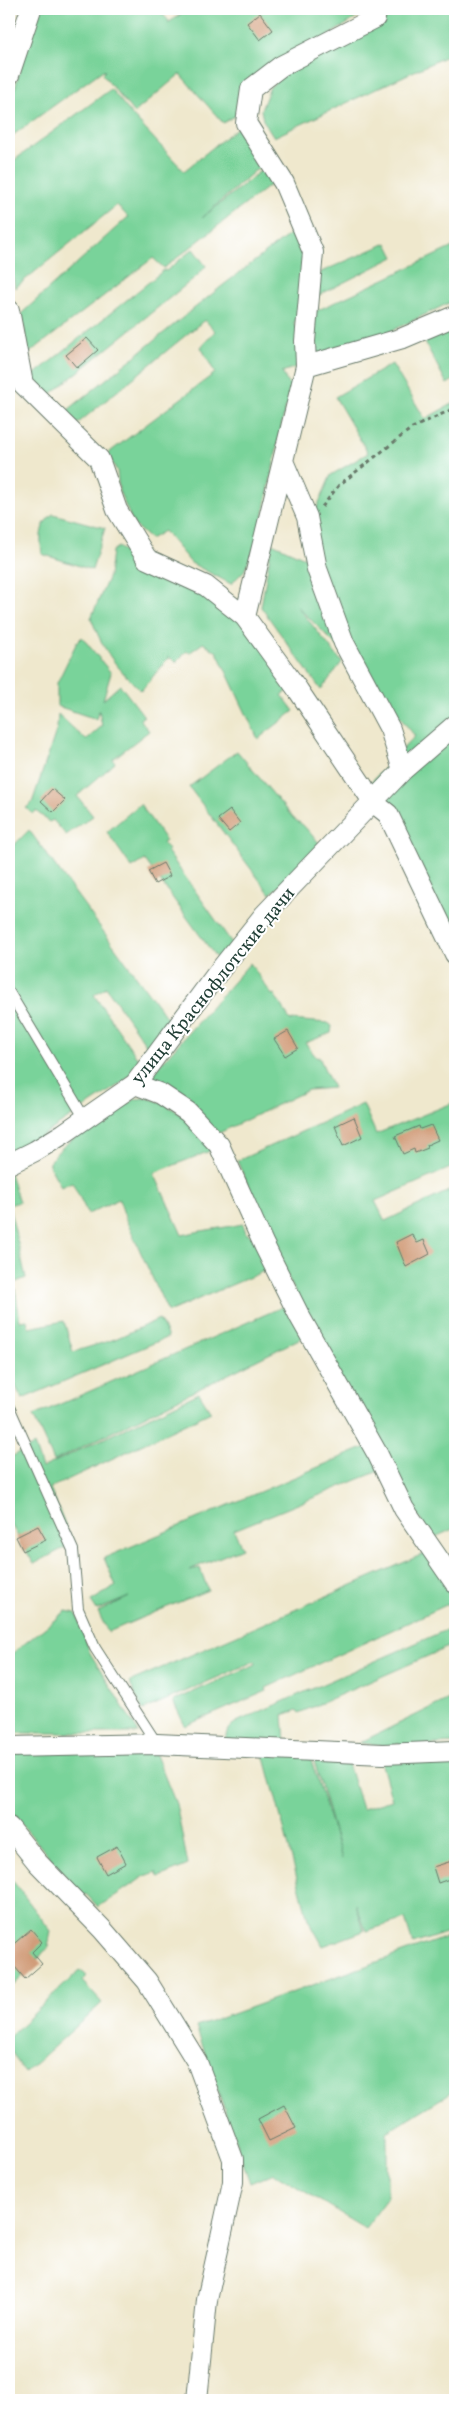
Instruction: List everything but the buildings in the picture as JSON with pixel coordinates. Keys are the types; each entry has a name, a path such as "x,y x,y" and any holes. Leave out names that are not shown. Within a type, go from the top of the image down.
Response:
{"street":[{"path":"9,75 31,9"},
{"path":"245,617 306,366 304,341 313,252 284,183 246,123 251,89 281,66 375,18"},
{"path":"9,310 23,384 99,459 117,510 147,559 206,586 245,617 298,690 374,803 388,814 455,954"},
{"path":"306,366 403,338 455,316"},
{"path":"282,461 308,525 317,569 344,643 390,728 403,770"},
{"name":"улица Краснофлотские дачи","path":"9,1164 35,1152 135,1084 216,975 264,915 374,803 403,770 455,725"},
{"path":"135,1084 161,1094 188,1112 219,1145 264,1245 300,1316 378,1455 404,1509 455,1583"},
{"path":"9,1747 157,1744 384,1754 455,1751"},
{"path":"9,1827 37,1862 102,1929 147,1981 197,2062 233,2159 233,2182 207,2300 198,2400"}],"lane":[{"path":"9,992 85,1119"},
{"path":"9,1407 73,1550 78,1609 95,1648 157,1744"}],"path":[{"path":"308,525 339,485 412,428 455,408"}],"green space":[{"path":"41,9 158,9 169,21 168,23 181,14 183,9 371,9 263,76 245,110 223,123 180,74 134,113 102,74 105,71 103,70 9,138 15,88"},
{"path":"406,9 455,9 455,52 274,137 263,120 261,110 270,87 287,71"},
{"path":"111,89 132,115 184,171 244,122 267,160 202,218 269,164 279,178 164,268 153,258 28,354 22,313 128,217 117,205 15,288 9,254 9,164"},
{"path":"302,225 305,239 303,316 293,323 299,331 304,364 282,372 288,384 300,379 292,403 285,408 259,537 244,571 231,584 191,563 164,531 150,539 134,525 119,491 117,471 107,454 215,373 201,347 215,331 205,320 77,424 63,414 222,286"},
{"path":"387,243 394,257 315,297 321,272"},
{"path":"455,246 455,300 381,336 318,359 314,312"},
{"path":"193,249 206,266 198,275 46,398 31,377 164,270 166,271"},
{"path":"455,316 455,379 447,384 420,333"},
{"path":"392,364 425,419 455,402 455,935 370,783 415,736 363,672 297,606 342,662 321,690 261,607 272,543 305,558 303,539 331,475 368,453 335,397"},
{"path":"53,514 105,528 92,570 42,554 41,532 45,522"},
{"path":"118,547 144,567 230,604 293,688 282,695 294,711 258,739 217,652 203,643 189,653 187,651 176,662 169,657 141,691 111,658 91,618 109,576 112,551"},
{"path":"82,637 111,673 103,700 120,685 144,716 140,719 149,731 113,759 115,763 77,796 93,816 66,835 53,820 49,822 36,811 33,814 26,808 32,803 57,728 58,714 86,740 102,726 99,710 96,719 57,706 57,683 77,642"},
{"path":"237,751 294,819 303,825 320,844 301,869 270,894 189,787"},
{"path":"140,804 166,841 163,843 167,851 232,943 218,960 145,860 132,868 107,832"},
{"path":"29,830 172,1025 151,1052 106,987 94,995 141,1063 126,1080 9,1158 9,850"},
{"path":"250,963 272,995 274,994 290,1020 328,1023 332,1026 331,1033 305,1043 317,1058 319,1057 333,1088 308,1090 219,1133 151,1075"},
{"path":"144,1098 165,1104 174,1110 192,1124 215,1149 154,1173 182,1235 243,1224 246,1233 253,1237 269,1269 168,1312 126,1220 119,1199 88,1214 72,1182 61,1187 49,1165 54,1156 74,1138 135,1099"},
{"path":"455,1102 455,1166 375,1201 385,1221 455,1188 455,1528 431,1539 312,1327 263,1225 265,1222 237,1161 363,1104 376,1134"},
{"path":"10,1173 19,1202 9,1205 9,1174"},
{"path":"9,1205 26,1278 9,1285"},
{"path":"15,1288 20,1321 27,1320 29,1328 64,1321 73,1352 115,1339 159,1319 168,1337 22,1399 9,1373 9,1289"},
{"path":"287,1305 305,1336 54,1461 33,1416"},
{"path":"199,1393 211,1412 50,1488 73,1543 34,1564 9,1521 9,1458 34,1445 42,1468"},
{"path":"368,1446 379,1471 234,1530 242,1548 189,1570 200,1568 208,1590 108,1632 98,1612 129,1597 97,1610 91,1601 116,1586 104,1558"},
{"path":"428,1552 455,1595 455,1601 266,1688 267,1691 185,1726 173,1701 256,1664 255,1661 143,1710 129,1682"},
{"path":"66,1611 76,1613 90,1653 139,1733 9,1733 9,1656"},
{"path":"455,1626 455,1644 299,1713 297,1710 283,1715 285,1743 226,1740 228,1730 238,1722"},
{"path":"455,1696 455,1743 402,1746 398,1743 395,1746 359,1743"},
{"path":"154,1750 176,1804 188,1865 159,1877 156,1872 145,1876 98,1907 86,1894 83,1897 9,1809 9,1753"},
{"path":"264,1754 310,1756 342,1859 313,1757 346,1757 362,1809 392,1800 380,1758 455,1757 455,1930 413,1944 405,1919 366,1931 356,1904 364,1931 323,1946 308,1919"},
{"path":"9,1876 51,1931 48,1947 9,1990"},
{"path":"455,1934 455,2090 387,2132 387,2199 365,2228 274,2173 250,2183 196,2027"},
{"path":"80,1970 87,1976 82,1981 102,2003 25,2073 9,2048 9,2037"}]}
